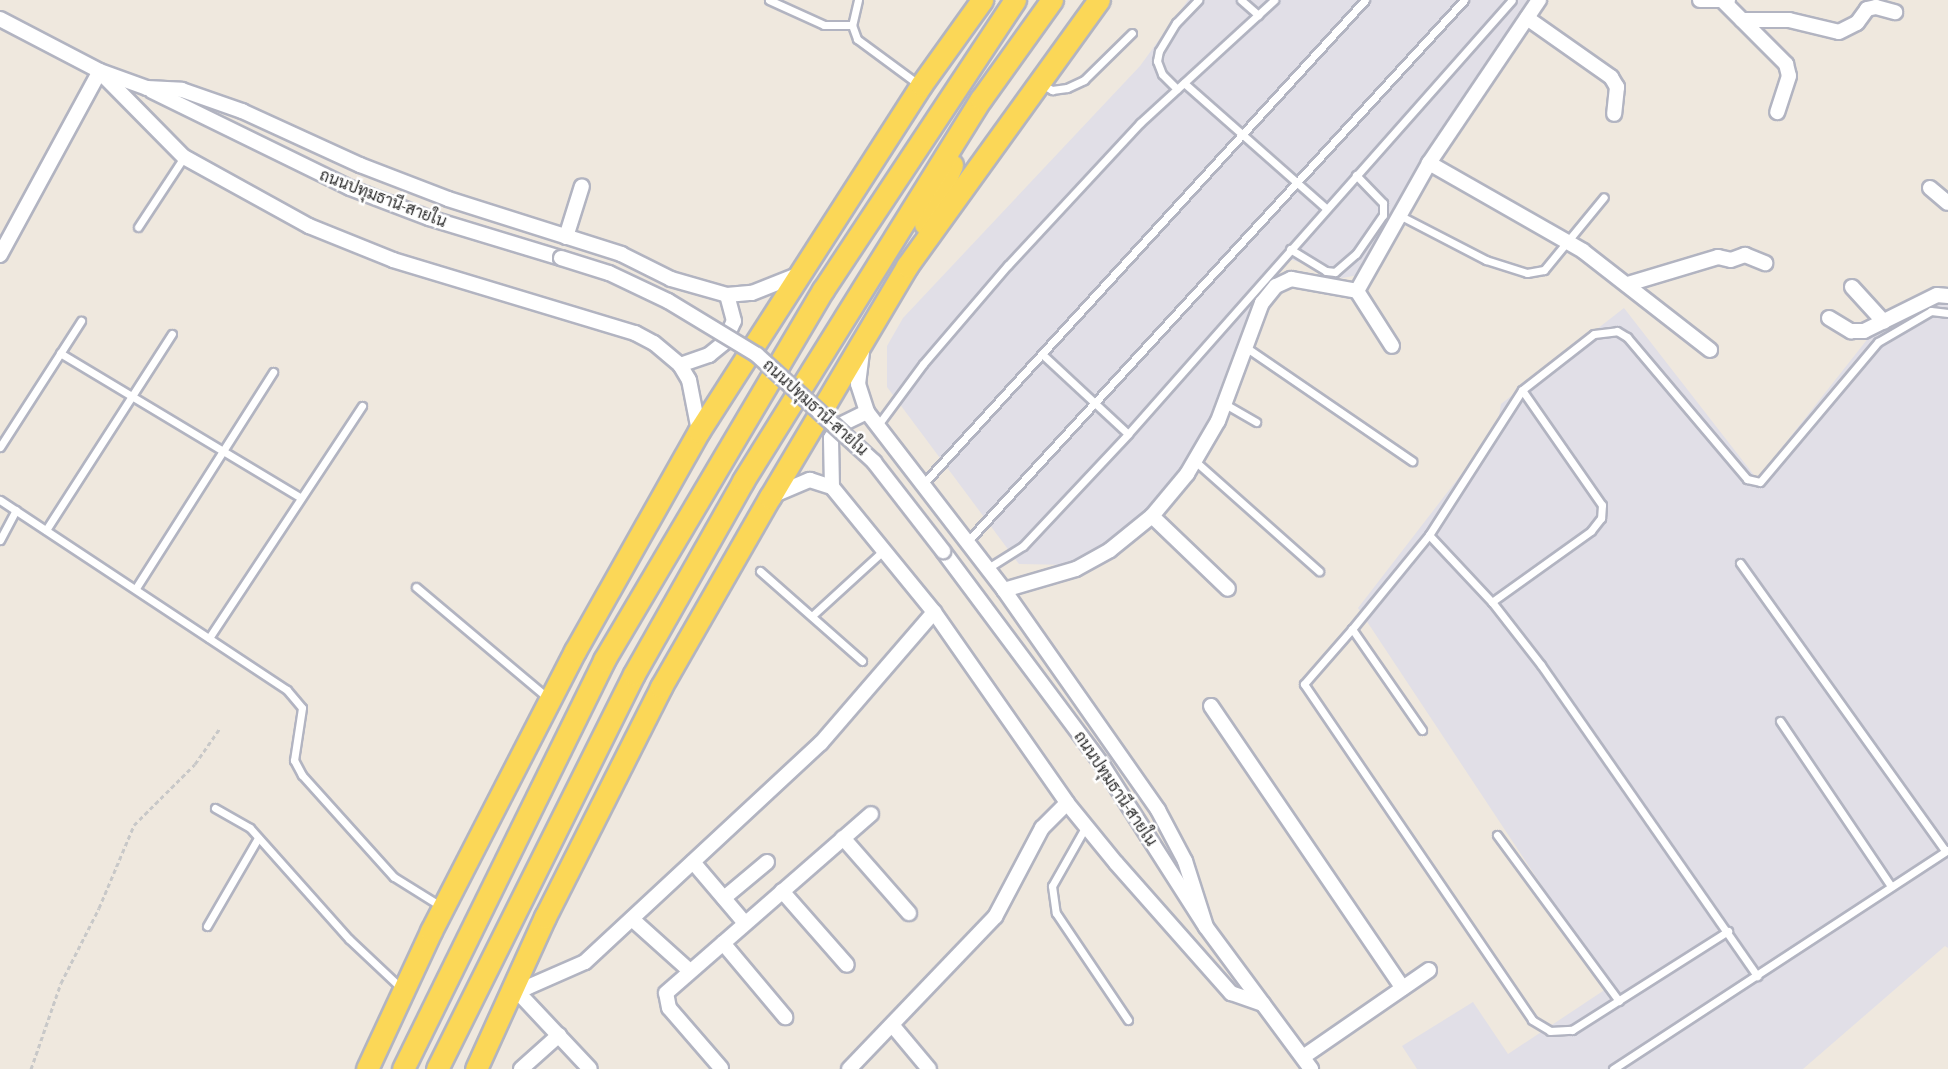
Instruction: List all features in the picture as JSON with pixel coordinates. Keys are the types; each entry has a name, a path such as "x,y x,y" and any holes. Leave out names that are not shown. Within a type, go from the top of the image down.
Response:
{"main road":[{"path":"367,1069 432,931 550,700 699,431 797,275 921,86 982,0"},
{"path":"402,1069 604,660 823,290 1015,0"},
{"path":"437,1069 507,924 634,674 743,481 981,99 1052,0"},
{"path":"476,1069 570,865 661,687 770,497 907,266 1098,0"},
{"path":"834,219 958,84"},
{"path":"907,266 981,99"},
{"path":"507,924 570,865"},
{"path":"432,931 443,985"}],"street":[{"path":"1357,291 1429,163 1539,0"},
{"path":"1700,0 1726,1 1786,64 1789,76 1777,112"},
{"path":"1742,20 1789,20 1839,32 1857,23 1867,9 1876,7 1895,12"},
{"path":"1527,18 1611,77 1617,87 1614,114"},
{"path":"0,19 100,71 147,88 182,90 242,111 360,165 448,199 621,254 671,279 727,295 752,293 797,275"},
{"path":"100,71 184,157 309,226 393,260 635,333 681,365 694,396 699,431"},
{"path":"0,255 100,71"},
{"name":"ถนนปทุมธานี-สายใน","path":"147,88 350,188 497,241 609,273 668,301 757,355 874,462 1103,766 1206,927 1311,1069"},
{"path":"1429,163 1567,242 1628,284 1710,350"},
{"path":"566,237 582,186"},
{"path":"1930,188 1948,203"},
{"path":"1628,284 1718,257 1731,260 1745,255 1765,263"},
{"path":"1005,590 1076,569 1110,550 1152,516 1195,460 1224,404 1262,303 1276,286 1291,279 1357,291 1392,346"},
{"path":"1852,287 1884,322"},
{"path":"681,365 710,355 724,344 734,321 727,295"},
{"path":"1829,318 1851,331 1864,331 1937,295 1948,297"},
{"path":"874,319 858,362 858,384 867,412 1005,590 1114,752 1158,810 1185,861 1206,927"},
{"path":"832,487 831,438 840,425 867,412"},
{"path":"770,497 810,480 832,487 934,612 1067,803 1086,826 1231,993 1263,1004"},
{"path":"1152,516 1228,589"},
{"path":"513,987 528,987 585,962 821,743 934,612"},
{"path":"1211,706 1403,988"},
{"path":"849,1069 893,1026 995,917 1042,828 1067,803"},
{"path":"721,1068 669,1008 666,993 871,814"},
{"path":"843,838 909,913"},
{"path":"693,862 745,923"},
{"path":"724,898 766,862"},
{"path":"782,891 847,965"},
{"path":"632,919 690,971"},
{"path":"723,943 784,1017"},
{"path":"1303,1057 1429,970"},
{"path":"513,987 590,1069"},
{"path":"893,1026 929,1069"},
{"path":"521,1069 560,1035"}],"lane":[{"path":"769,0 824,25 852,25"},
{"path":"858,0 852,25 857,39 866,48 921,86"},
{"path":"1177,89 1162,74 1157,61 1159,51 1176,23 1198,0"},
{"path":"1241,0 1258,15"},
{"path":"878,425 924,364 1008,266 1140,123 1274,0"},
{"path":"924,483 1365,0"},
{"path":"968,541 1464,0"},
{"path":"988,568 1023,546 1128,434 1512,0"},
{"path":"1039,83 1052,90 1067,88 1084,80 1132,33"},
{"path":"1184,82 1326,208"},
{"path":"138,227 184,157"},
{"path":"1290,249 1326,271 1335,272 1356,254 1383,215 1383,203 1356,175"},
{"path":"1401,216 1494,264 1527,273 1544,270 1604,197"},
{"path":"1728,931 1572,1030 1550,1031 1532,1020 1304,684 1429,536 1488,449 1522,390 1594,334 1617,332 1627,337 1748,479 1760,482 1878,342 1931,311 1948,313"},
{"path":"0,447 81,321"},
{"path":"46,530 171,334"},
{"path":"1245,346 1412,461"},
{"path":"60,353 301,498"},
{"path":"1042,354 1128,434"},
{"path":"136,588 273,372"},
{"path":"1492,603 1591,531 1601,518 1602,505 1522,390"},
{"path":"1224,404 1256,422"},
{"path":"209,638 362,406"},
{"path":"1195,460 1319,571"},
{"path":"0,500 136,588 299,701 302,722 294,760 302,775 394,877 444,908"},
{"path":"0,540 16,510"},
{"path":"1429,536 1492,603 1541,665 1728,931 1756,976"},
{"path":"814,614 884,550"},
{"path":"1613,1069 1890,885 1947,850 1740,563"},
{"path":"760,571 814,614 862,661"},
{"path":"416,587 550,700"},
{"path":"1352,629 1422,730"},
{"path":"1780,721 1890,885"},
{"path":"215,808 250,828 349,939 404,991"},
{"path":"1086,826 1052,886 1056,913 1128,1020"},
{"path":"1497,835 1618,1001"},
{"path":"207,926 258,838"}],"path":[{"path":"31,1069 61,983 99,908 134,825 195,764 220,728"}],"shaded area":[{"path":"1188,0 1535,0 1359,275 1342,278 1290,259 1266,286 1244,325 1202,438 1154,504 1125,530 1072,565 1019,564 887,387 887,346 903,318 1140,66"},
{"path":"1948,296 1948,948 1945,946 1803,1069 1417,1069 1402,1046 1473,1002 1508,1054 1609,987 1358,608 1497,428 1501,404 1624,308 1757,479 1877,327"}]}
